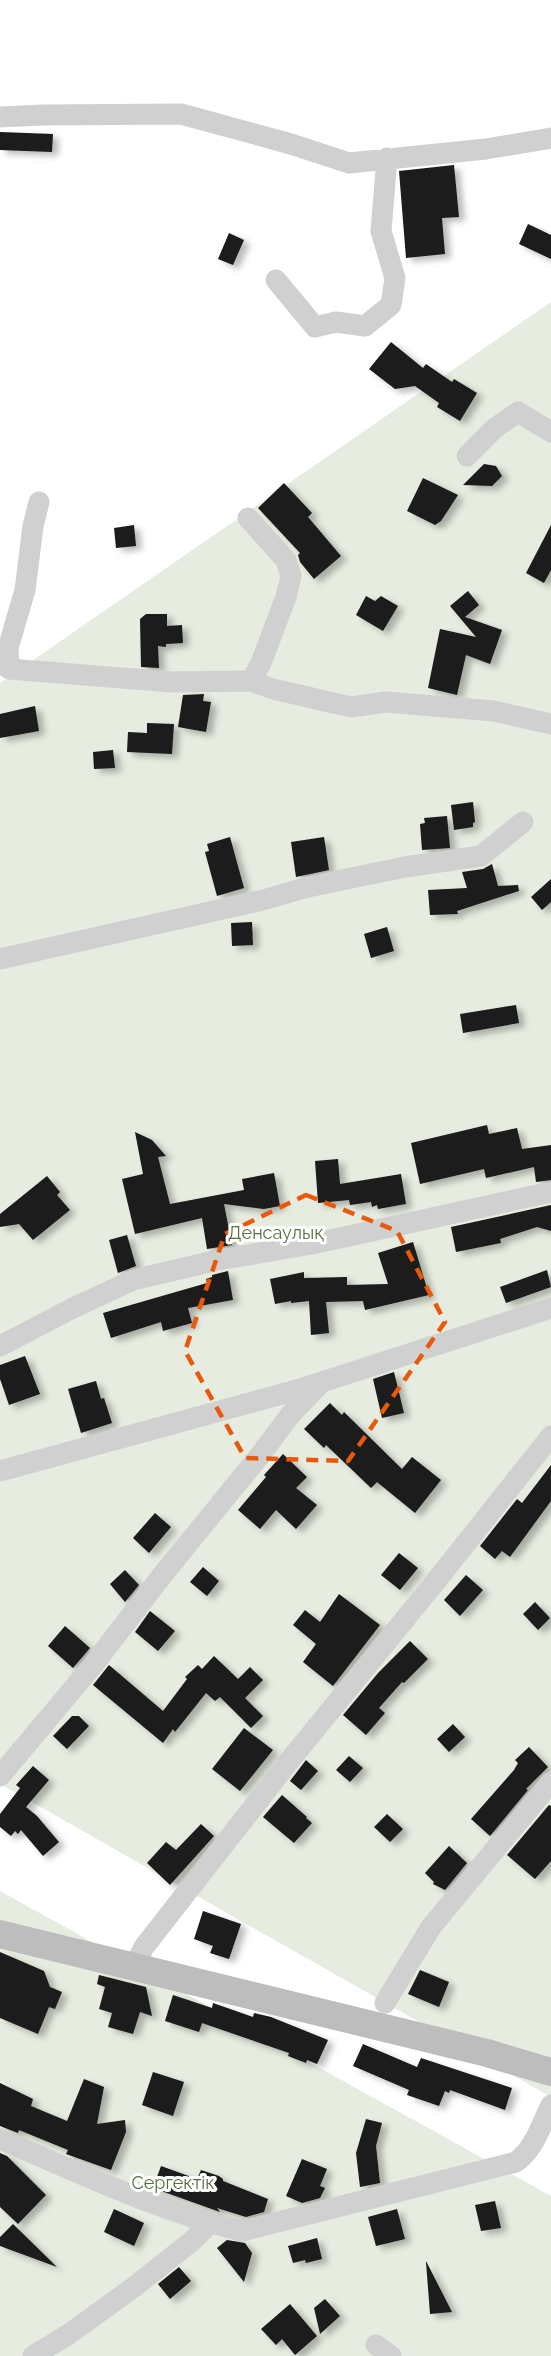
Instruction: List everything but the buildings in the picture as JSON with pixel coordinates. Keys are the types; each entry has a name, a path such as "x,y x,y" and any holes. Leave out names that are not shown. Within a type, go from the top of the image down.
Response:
{"street":[{"path":"0,117 181,114 291,144 349,163 486,149 551,138"},
{"path":"276,280 315,327 336,322 364,326 391,305 395,278 381,231 387,158"},
{"path":"467,456 495,428 518,412 551,432"},
{"path":"39,502 33,526 25,590 8,648 9,669 172,682 251,681 273,689 351,707 386,702 494,711 551,724"},
{"path":"248,518 286,560 291,576 286,597 261,663 251,681"},
{"path":"0,959 252,903 308,887 405,867 482,856 523,822"},
{"path":"0,1346 133,1280 218,1260 312,1244 551,1192"},
{"path":"0,1471 322,1382 551,1308"},
{"path":"0,1776 93,1665 291,1414 322,1382"},
{"path":"133,1968 144,1947 290,1760 551,1436"},
{"path":"386,2003 430,1927 551,1782"},
{"path":"0,1934 412,2035 551,2072"},
{"path":"0,2139 118,2191 242,2231 516,2162 526,2155 551,2105"},
{"path":"33,2356 69,2334 192,2241 219,2225"}],"highlighted area":[{"path":"306,1195 397,1231 445,1322 348,1461 245,1458 185,1351 225,1234"}],"green space":[{"name":"Денсаулық","path":"551,302 551,2097 0,1784 0,683"},
{"name":"Сергектік","path":"0,1891 551,2196 551,2356 0,2356"}]}
